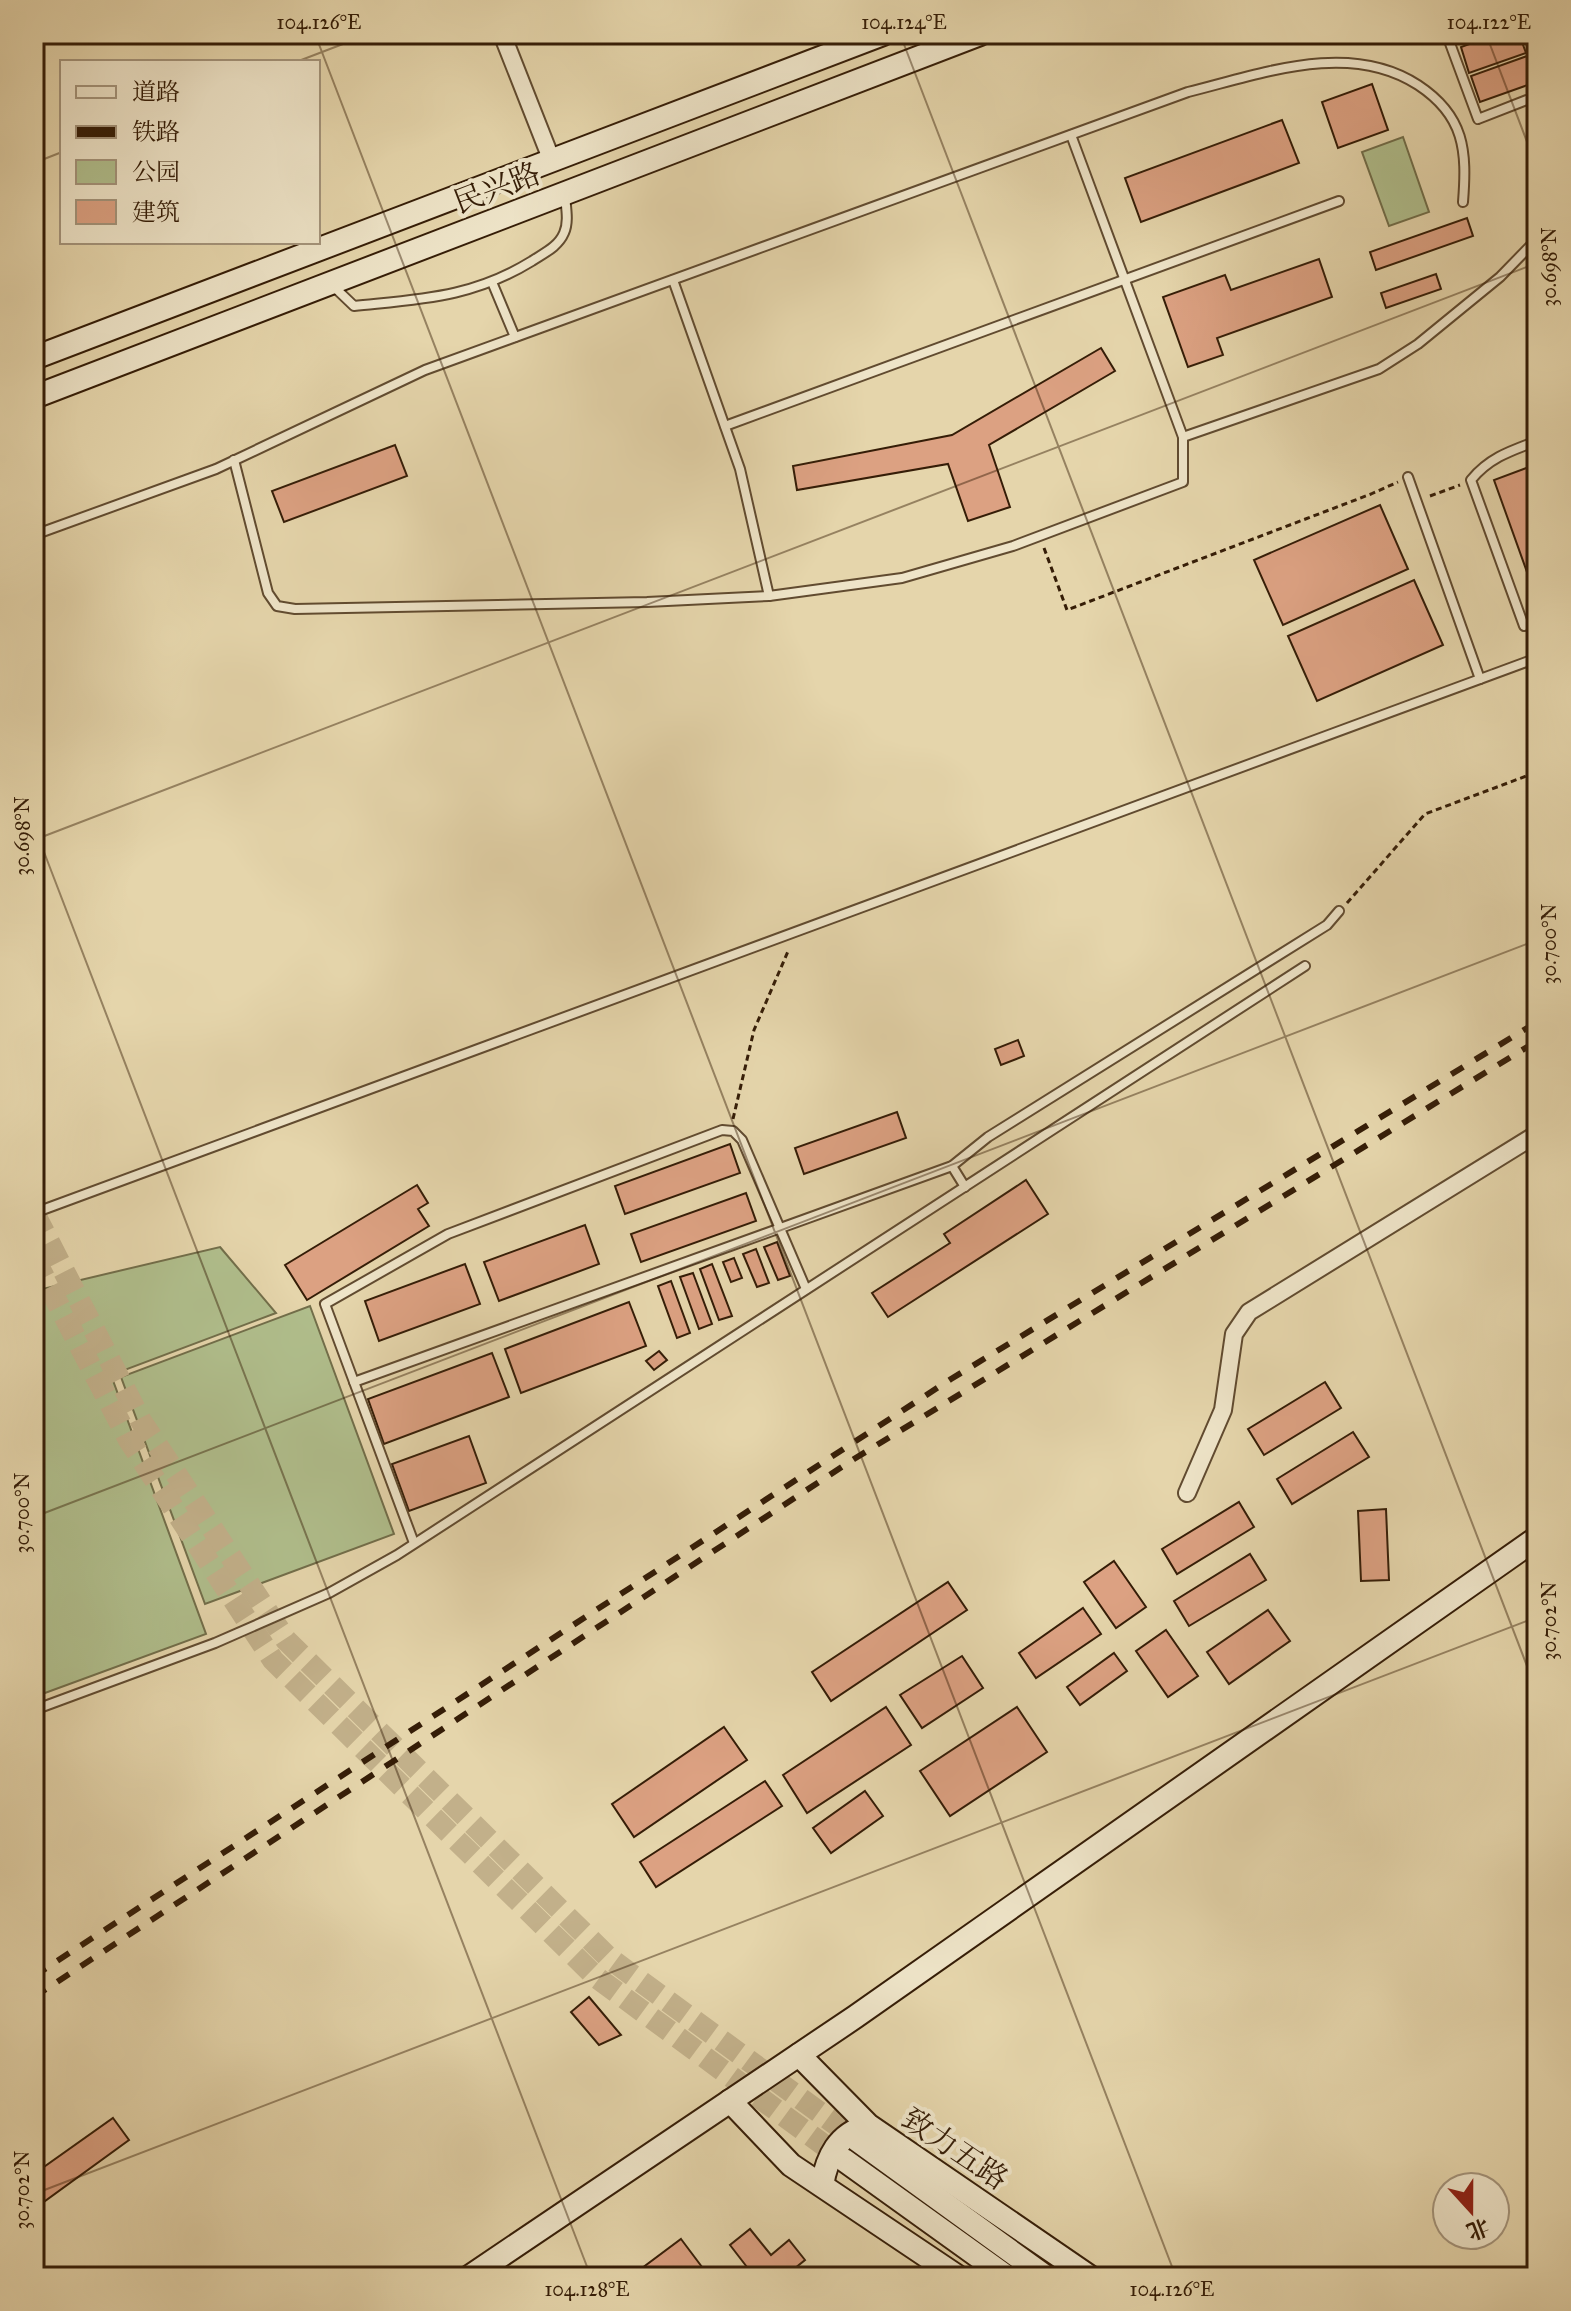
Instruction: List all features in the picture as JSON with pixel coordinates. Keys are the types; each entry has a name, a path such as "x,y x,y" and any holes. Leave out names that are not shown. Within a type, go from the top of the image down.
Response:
{"street":[{"path":"502,34 564,194"},
{"name":"民兴路","path":"34,358 883,34"},
{"name":"民兴路","path":"34,397 980,34"},
{"path":"1187,1493 1223,1410 1234,1334 1249,1312 1537,1134"},
{"path":"469,2277 799,2055 1537,1538"},
{"name":"致力五路","path":"799,2055 863,2133 1090,2277"},
{"path":"730,2101 791,2165 958,2277"},
{"path":"822,2185 828,2158 835,2146 856,2129 1046,2277"},
{"path":"844,2160 1007,2277"}],"lane":[{"path":"1459,34 1448,38 1478,119 1537,96"},
{"path":"34,535 234,460 425,370 1188,92 1271,71 1320,63 1363,64 1388,69 1409,80 1441,103 1456,127 1464,151 1463,202"},
{"path":"234,460 268,593 277,606 295,609 647,602 769,596 902,578 1039,536 1183,482 1183,437 1071,135"},
{"path":"330,284 354,306 454,295 492,282 554,246 565,232 564,194"},
{"path":"725,426 1339,201"},
{"path":"1183,437 1379,369 1418,344 1500,277 1537,239"},
{"path":"673,280 744,483 769,596"},
{"path":"492,282 515,337"},
{"path":"1524,626 1471,481 1481,467 1497,456 1537,441"},
{"path":"1408,477 1480,679"},
{"path":"34,1213 1537,658"},
{"path":"354,1382 952,1166 988,1137 1327,925 1339,911"},
{"path":"34,1710 215,1643 329,1593 414,1543 1305,966"},
{"path":"414,1543 325,1304 448,1234 722,1130 733,1131 742,1140 806,1289"},
{"path":"952,1166 965,1187"}],"path":[{"path":"1039,536 1067,610 1408,477"},
{"path":"1417,501 1471,481"},
{"path":"1339,911 1425,814 1537,772"},
{"path":"733,1131 734,1109 754,1030 779,976 795,931"}],"green space":[{"path":"1403,137 1429,212 1389,226 1362,152"},
{"path":"220,1247 276,1313 111,1375 206,1634 34,1697 34,1291"},
{"path":"310,1306 394,1534 205,1604 121,1377"}],"building":[{"path":"1497,34 1519,34 1526,53 1469,73 1461,47"},
{"path":"1527,56 1536,82 1480,102 1471,76"},
{"path":"1372,84 1388,130 1338,148 1322,102"},
{"path":"1282,120 1299,163 1141,222 1125,178"},
{"path":"1467,218 1473,236 1376,270 1370,252"},
{"path":"1319,259 1332,297 1217,338 1223,355 1188,367 1163,297 1225,275 1231,290"},
{"path":"1436,274 1441,289 1386,308 1381,293"},
{"path":"1101,348 1115,371 989,445 1010,507 968,521 948,464 797,490 793,466 952,435"},
{"path":"395,445 407,476 284,522 272,491"},
{"path":"1537,464 1537,600 1494,480"},
{"path":"1380,505 1408,569 1283,625 1254,560"},
{"path":"1414,580 1443,645 1317,701 1288,636"},
{"path":"1018,1040 1024,1056 1001,1065 995,1049"},
{"path":"897,1112 906,1138 804,1174 795,1148"},
{"path":"730,1144 740,1173 625,1214 615,1186"},
{"path":"1026,1180 1048,1214 888,1317 872,1293 950,1243 944,1234"},
{"path":"417,1185 428,1203 418,1209 429,1226 307,1300 285,1265"},
{"path":"746,1193 756,1221 641,1262 631,1234"},
{"path":"585,1225 599,1264 499,1301 484,1262"},
{"path":"777,1242 790,1276 778,1280 764,1247"},
{"path":"756,1249 769,1283 757,1287 743,1254"},
{"path":"734,1258 742,1278 731,1282 723,1262"},
{"path":"465,1264 480,1304 379,1341 365,1301"},
{"path":"712,1264 732,1316 719,1320 700,1269"},
{"path":"693,1273 712,1324 699,1329 680,1277"},
{"path":"671,1281 690,1333 677,1338 658,1286"},
{"path":"629,1302 646,1346 521,1393 505,1349"},
{"path":"659,1351 667,1360 654,1370 646,1361"},
{"path":"492,1353 509,1397 384,1444 368,1399"},
{"path":"1325,1382 1341,1408 1264,1455 1248,1429"},
{"path":"1353,1432 1369,1457 1292,1504 1277,1479"},
{"path":"469,1436 486,1483 409,1511 392,1464"},
{"path":"1239,1502 1254,1527 1177,1574 1162,1549"},
{"path":"1386,1509 1389,1580 1361,1581 1358,1511"},
{"path":"1250,1554 1266,1580 1189,1626 1174,1601"},
{"path":"1114,1561 1146,1607 1116,1628 1084,1582"},
{"path":"948,1582 967,1610 831,1701 812,1672"},
{"path":"1083,1608 1101,1634 1036,1678 1019,1653"},
{"path":"1268,1610 1290,1641 1229,1684 1207,1652"},
{"path":"1166,1630 1198,1676 1168,1697 1136,1651"},
{"path":"1114,1653 1127,1671 1080,1705 1067,1687"},
{"path":"962,1656 983,1688 922,1728 900,1695"},
{"path":"886,1707 911,1745 807,1813 783,1775"},
{"path":"1017,1707 1047,1752 950,1816 920,1771"},
{"path":"724,1727 747,1760 634,1837 612,1804"},
{"path":"765,1781 782,1806 656,1887 640,1862"},
{"path":"865,1791 883,1816 831,1853 813,1828"},
{"path":"589,1997 621,2035 599,2045 571,2012"},
{"path":"113,2118 129,2140 45,2201 34,2186 34,2174"},
{"path":"750,2229 771,2255 789,2240 805,2260 784,2277 742,2277 750,2271 730,2245"},
{"path":"681,2239 702,2267 689,2277 630,2277"}],"tunnel":[{"path":"34,1213 141,1421 286,1640 609,1958 857,2140"},
{"path":"34,1258 129,1440 273,1660 596,1977 844,2160"}],"railway":[{"path":"34,1976 951,1379 1537,1022"},
{"path":"34,1997 854,1459 1537,1041"}]}
